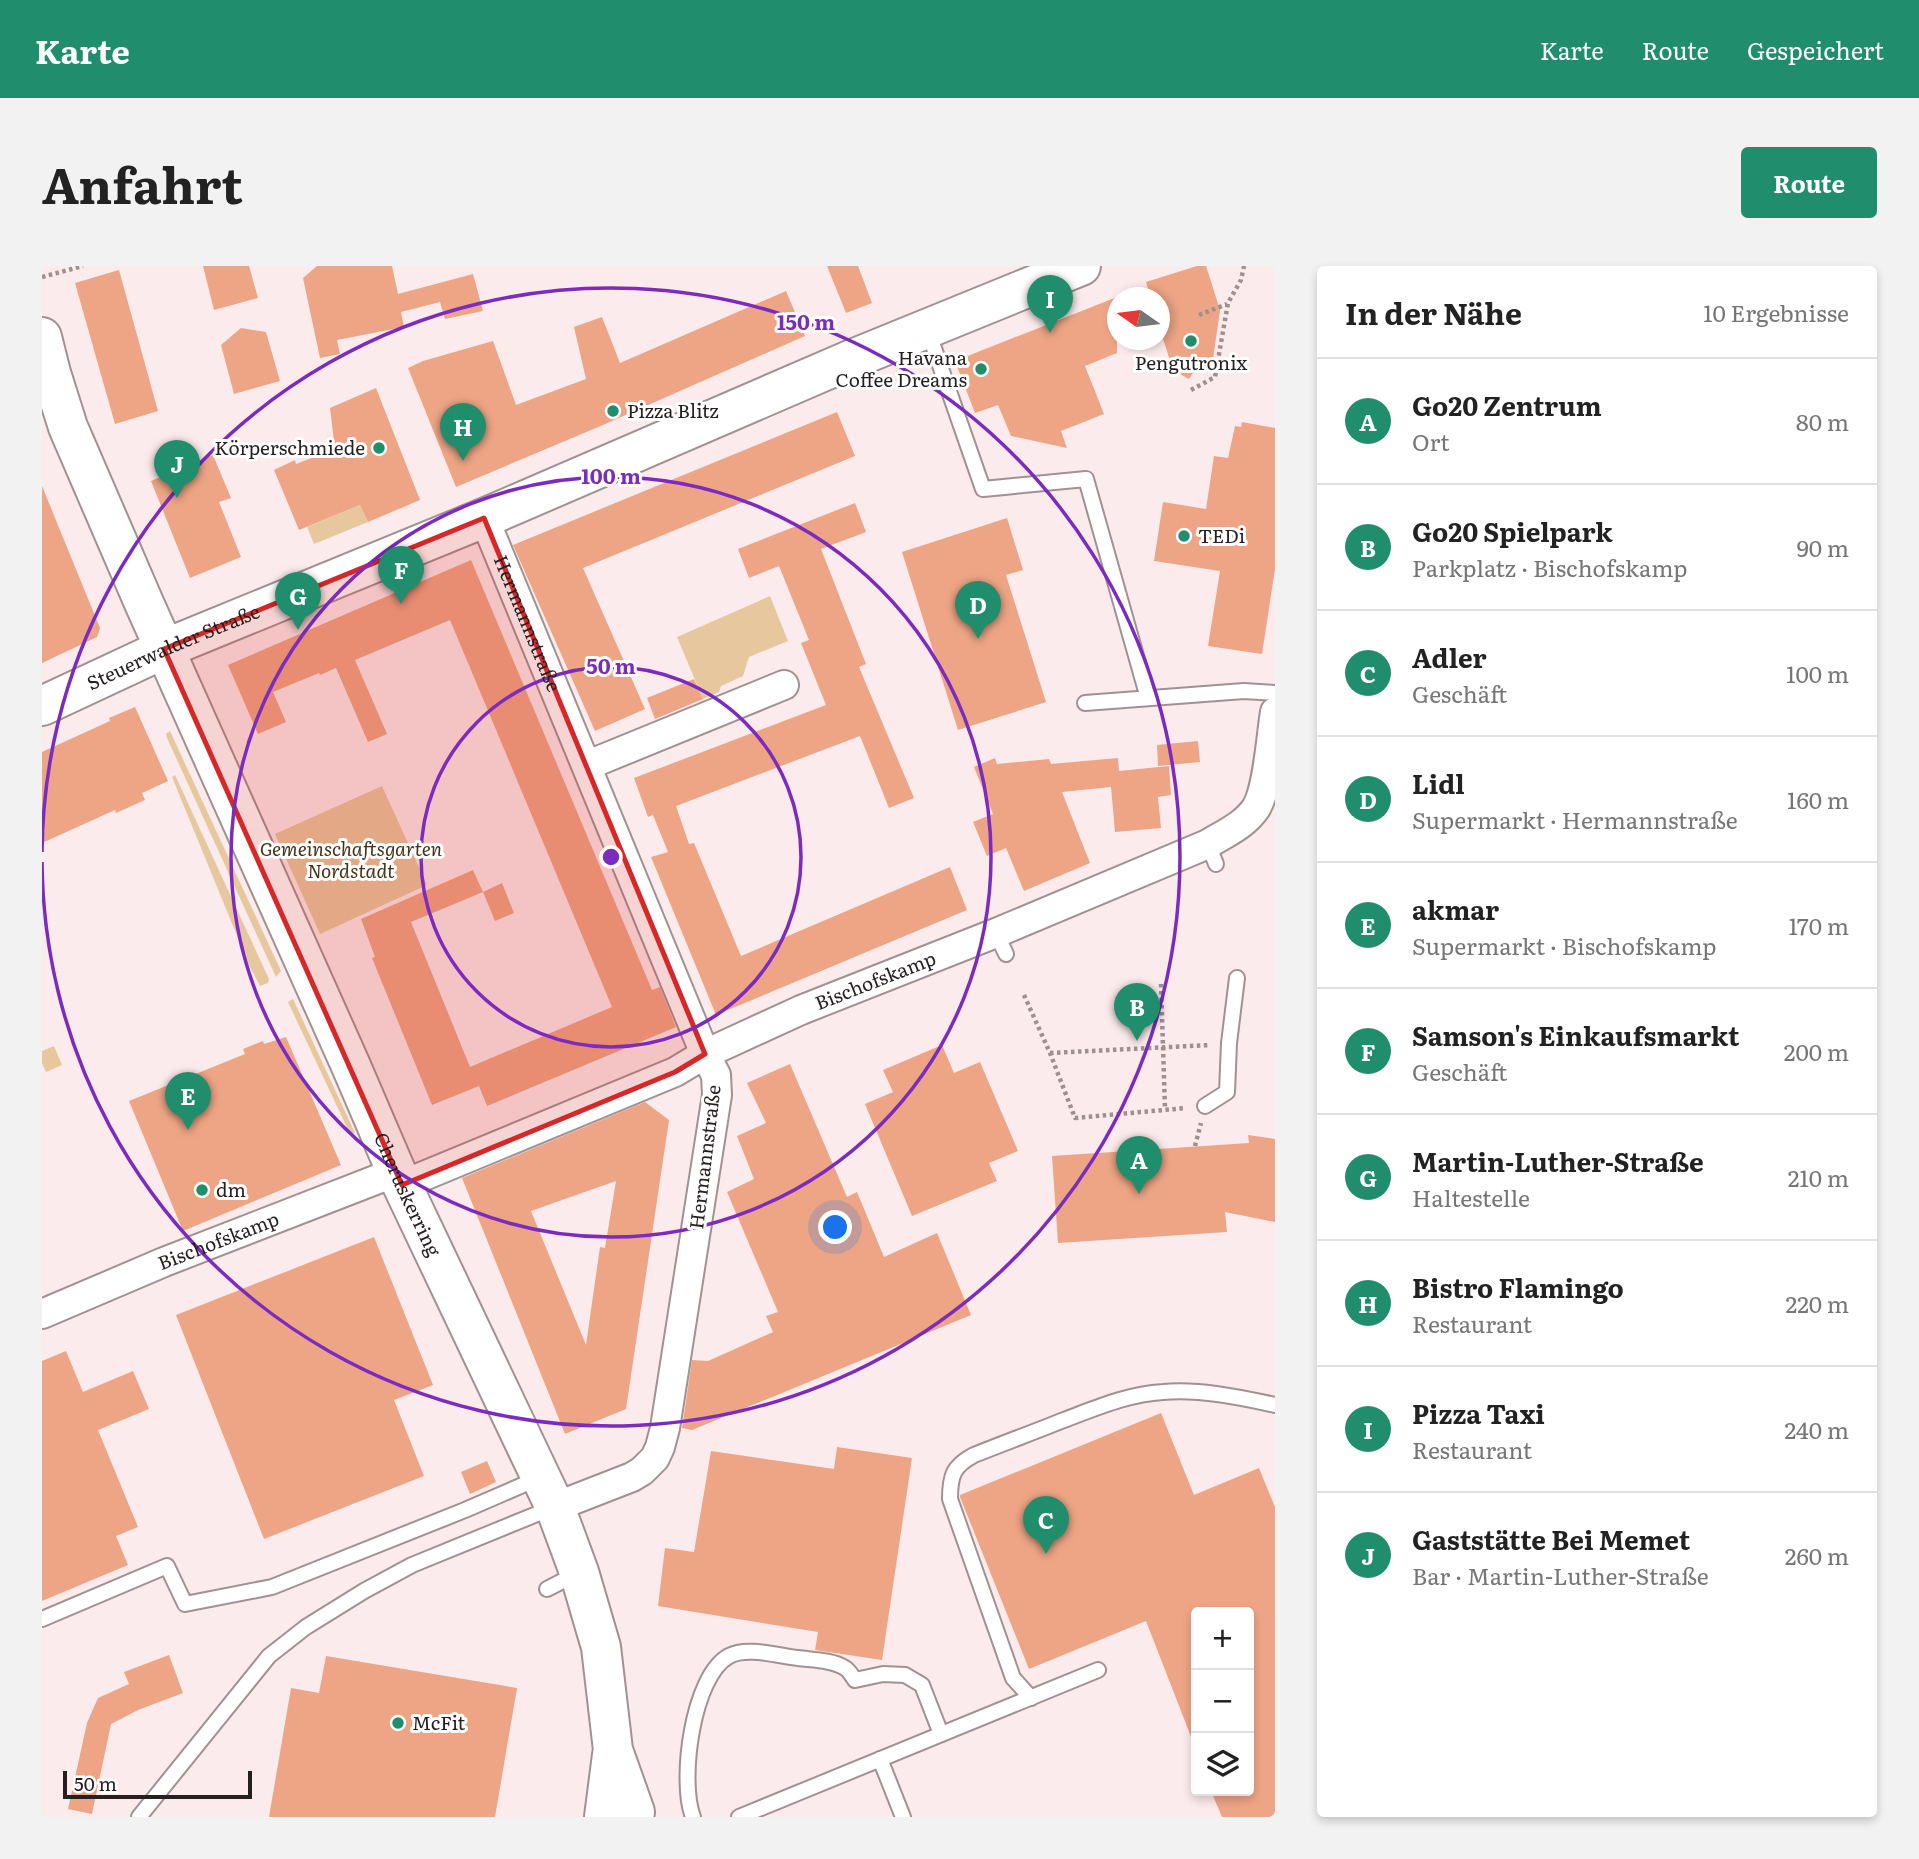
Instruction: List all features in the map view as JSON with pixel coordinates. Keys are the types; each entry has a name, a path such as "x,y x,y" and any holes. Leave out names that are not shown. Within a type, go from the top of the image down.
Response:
{"street":[{"name":"Steuerwalder Straße","path":"42,706 164,649 484,518 850,360 1081,266"},
{"name":"Cheruskerring","path":"42,337 68,428 164,649 399,1178 548,1492 563,1581 601,1647 613,1750 635,1817"},
{"name":"Hermannstraße","path":"484,518 716,1075 717,1084 714,1118 660,1447 649,1465 632,1477 548,1492"},
{"path":"588,765 784,685"},
{"name":"Bischofskamp","path":"42,1314 164,1262 399,1178 675,1072 705,1054 801,1010 1001,944 1212,854 1239,825 1265,810 1265,780 1275,712"},
{"name":"Cheruskerring","path":"604,1817 613,1750"}],"lane":[{"path":"928,330 983,489 1086,479 1148,698"},
{"path":"1085,703 1244,691 1275,693"},
{"path":"1205,1106 1227,1092 1229,1043 1237,978"},
{"path":"1031,1698 1013,1678 950,1499 955,1468 961,1461 974,1455 1094,1409 1136,1396 1183,1391 1237,1397 1275,1405"},
{"path":"42,1619 167,1566 185,1604 272,1587 465,1510 548,1492"},
{"path":"139,1817 269,1656 306,1627 364,1591 548,1492"},
{"path":"693,1817 688,1756 694,1713 706,1683 729,1656 748,1652 821,1661 846,1668 855,1680 883,1674 905,1675 922,1685 941,1734"},
{"path":"739,1817 1098,1670"},
{"path":"880,1759 903,1817"}],"path":[{"path":"42,277 83,266"},
{"path":"1191,390 1215,377 1228,303 1241,280 1244,266"},
{"path":"1199,315 1228,303"},
{"path":"1161,984 1165,1109"},
{"path":"1024,995 1075,1118 1205,1106"},
{"path":"1050,1053 1229,1043"}],"highlighted area":[{"path":"484,518 705,1054 675,1072 402,1185 164,649"}],"green space":[{"path":"360,505 368,522 314,544 307,527"},
{"path":"770,596 788,641 749,657 743,676 721,686 719,692 703,699 677,637"},
{"path":"170,731 281,971 276,977 167,738 166,734"},
{"path":"175,775 269,979 268,983 260,986 249,965 172,777"},
{"name":"Gemeinschaftsgarten Nordstadt","path":"382,786 427,885 320,934 275,834"},
{"path":"293,999 355,1133 350,1134 288,1002"},
{"path":"54,1046 62,1065 46,1072 42,1063 42,1051"}],"building":[{"path":"203,266 249,266 258,298 214,310"},
{"path":"317,266 392,266 398,294 473,274 483,311 445,319 440,302 401,312 404,327 337,340 340,354 320,358 303,278"},
{"path":"827,266 858,266 872,303 846,313"},
{"path":"1197,266 1206,266 1220,310 1212,366 1199,364 1189,379 1173,370 1167,350 1170,350 1170,287 1148,287 1146,282"},
{"path":"119,270 158,411 115,424 75,283"},
{"path":"786,291 805,336 456,487 408,368 423,361 493,341 516,405 586,379 574,327 602,317 620,363"},
{"path":"1107,301 1107,350 1117,350 1117,353 1085,366 1104,414 1061,431 1067,448 1011,436 998,405 975,413 955,361"},
{"path":"241,328 266,332 280,381 234,394 221,345"},
{"name":"Körperschmiede","path":"376,388 420,500 368,522 360,505 299,530 274,470 295,460 296,464 335,449 330,408"},
{"path":"837,412 855,456 583,568 645,709 595,731 513,545"},
{"path":"1242,422 1275,428 1275,569 1262,654 1208,646 1220,571 1154,561 1163,502 1206,509 1214,456 1228,458 1235,426 1241,427"},
{"path":"213,455 231,498 219,502 241,557 190,578 151,481"},
{"path":"42,486 100,628 97,637 42,663"},
{"path":"855,503 866,532 821,549 866,664 859,667 914,798 889,808 860,736 676,806 689,844 694,843 741,956 950,867 967,910 716,1015 651,857 668,852 653,815 648,817 634,778 826,705 801,643 809,640 779,566 749,578 738,549"},
{"path":"1007,518 1023,570 1006,575 1046,702 958,730 902,552"},
{"path":"471,560 652,990 660,987 676,1027 487,1106 479,1086 432,1105 372,958 375,957 361,919 473,870 483,892 411,922 470,1067 612,1007 450,620 355,660 387,734 368,742 336,668 273,692 286,722 258,734 228,665"},
{"path":"694,679 703,699 655,719 647,698"},
{"path":"135,707 168,781 142,793 145,800 116,813 115,810 42,843 42,752"},
{"path":"1198,741 1200,762 1158,766 1157,745"},
{"path":"995,758 997,764 1049,759 1051,764 1118,758 1119,771 1169,766 1171,795 1158,797 1161,828 1115,832 1111,787 1062,792 1090,863 1024,891 1006,848 987,856 973,822 993,814 974,767"},
{"path":"502,883 514,913 495,921 483,892"},
{"path":"286,1037 341,1165 183,1231 129,1101 245,1054 243,1049 263,1041 264,1044"},
{"path":"942,1045 954,1073 980,1062 1018,1151 989,1163 997,1181 912,1216 865,1104 893,1092 883,1070"},
{"path":"790,1064 847,1197 857,1192 884,1257 937,1233 971,1315 692,1430 682,1428 692,1360 708,1361 773,1332 766,1316 778,1312 727,1192 754,1179 737,1136 766,1123 747,1083"},
{"path":"645,1102 669,1120 626,1409 565,1434 462,1178","holes":["616,1181 605,1248 600,1247 586,1345 531,1211"]},
{"path":"1248,1135 1275,1139 1275,1222 1225,1212 1227,1232 1058,1243 1052,1156 1249,1143"},
{"path":"374,1237 433,1385 394,1400 424,1476 264,1539 176,1315"},
{"path":"66,1351 83,1392 133,1371 149,1409 98,1430 138,1527 116,1536 128,1565 42,1601 42,1361"},
{"path":"1161,1413 1194,1495 1259,1468 1275,1507 1275,1817 1222,1817 1213,1796 1254,1796 1254,1607 1191,1607 1191,1737 1146,1621 1029,1669 960,1495"},
{"path":"837,1447 912,1458 882,1660 815,1650 818,1632 658,1606 665,1548 694,1552 711,1451 834,1469"},
{"path":"487,1461 496,1482 470,1494 461,1472"},
{"path":"169,1655 183,1693 138,1710 111,1724 92,1814 68,1809 87,1723 98,1698 129,1684 124,1672"},
{"name":"McFit","path":"326,1656 517,1688 495,1817 269,1817 291,1688 319,1693"}],"place":[{"name":"Pizza Taxi","path":"1050,333"},
{"name":"Pengutronix","path":"1191,341"},
{"name":"Havana Coffee Dreams","path":"981,369"},
{"name":"Pizza Blitz","path":"613,411"},
{"name":"Körperschmiede","path":"379,448"},
{"name":"Bistro Flamingo","path":"463,461"},
{"name":"Gaststätte Bei Memet","path":"177,498"},
{"name":"TEDi","path":"1184,536"},
{"name":"Samson's Einkaufsmarkt","path":"401,604"},
{"name":"Martin-Luther-Straße","path":"298,630"},
{"name":"Lidl","path":"978,639"},
{"name":"Go20 Spielpark","path":"1137,1041"},
{"name":"akmar","path":"188,1130"},
{"name":"dm","path":"202,1190"},
{"name":"Go20 Zentrum","path":"1139,1194"},
{"name":"Adler","path":"1046,1554"},
{"name":"McFit","path":"398,1723"}]}
